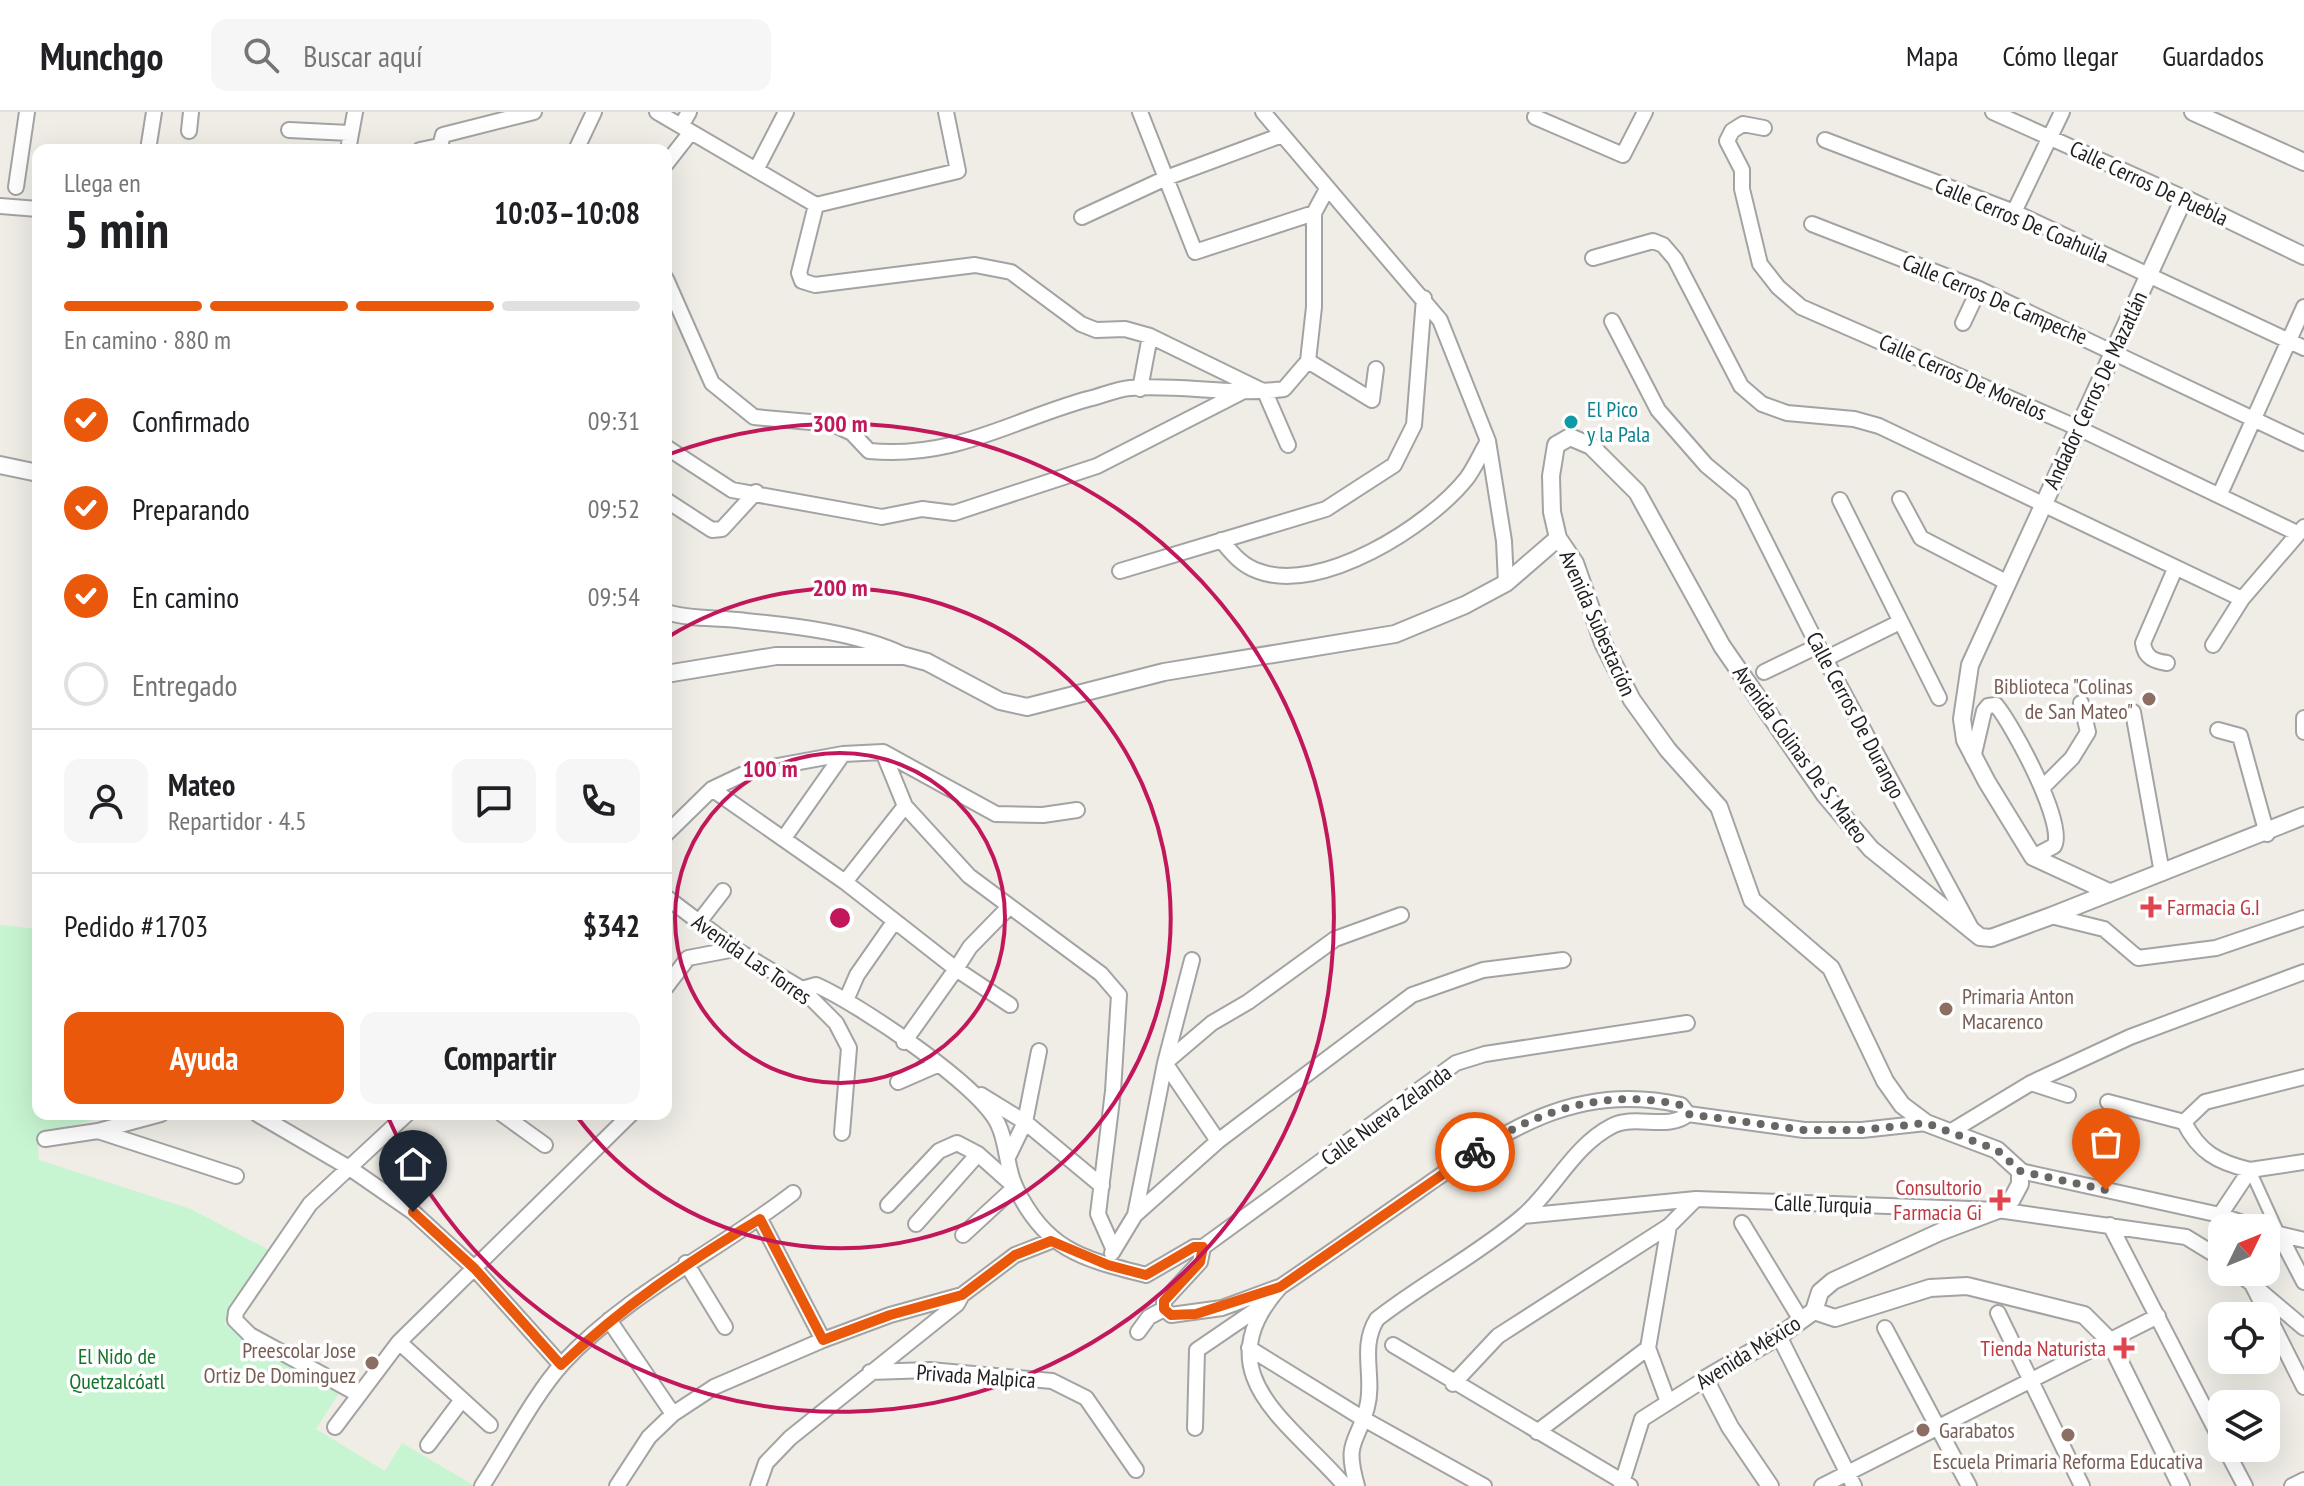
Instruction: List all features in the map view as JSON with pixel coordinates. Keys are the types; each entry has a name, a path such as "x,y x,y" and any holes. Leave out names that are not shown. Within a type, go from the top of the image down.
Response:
{"street":[{"path":"16,187 27,112"},
{"path":"149,144 154,112"},
{"path":"189,131 191,112"},
{"path":"348,144 355,112"},
{"path":"440,144 443,135 534,112"},
{"path":"579,144 594,112"},
{"path":"657,112 816,205 958,171 946,112"},
{"path":"672,154 686,129 689,112"},
{"path":"756,170 786,112"},
{"path":"1140,112 1195,252 1314,213"},
{"path":"1263,112 1440,320 1488,441 1504,541 1506,583"},
{"path":"1535,117 1623,155 1645,112"},
{"name":"Calle Cerros De Puebla","path":"1993,112 2304,256"},
{"path":"2014,212 2062,112"},
{"path":"2193,112 2304,162"},
{"name":"Calle Cerros De Morelos","path":"1764,128 1743,124 1732,131 1727,141 1742,170 1742,189 1760,264 1778,287 1801,307 2078,428 2300,530"},
{"path":"289,130 349,133"},
{"path":"1082,217 1166,178 1282,135"},
{"name":"Calle Cerros De Coahuila","path":"1825,140 2014,212 2297,345"},
{"path":"672,293 712,383 754,417 833,424 852,433 869,451 896,453 947,449 1068,405 1140,389 1240,393 1284,389 1308,361 1314,307 1314,213 1327,189"},
{"name":"Andador Cerros De Mazatlán","path":"1973,758 1965,740 1962,719 1970,665 2184,198"},
{"path":"816,205 799,273 802,281 815,285 975,265 1011,272 1081,324 1096,330 1125,329 1150,336 1265,392 1288,445"},
{"path":"0,206 32,209"},
{"name":"Calle Cerros De Campeche","path":"1812,224 1979,289 2304,443"},
{"path":"1593,258 1653,241 1663,245 1675,259 1741,386 1762,404 1787,413 1854,419 1879,426 2242,599"},
{"path":"1963,323 1979,289"},
{"path":"1120,571 1326,509 1394,465 1414,425 1424,298"},
{"path":"2220,494 2255,418 2297,345 2304,307"},
{"name":"Calle Cerros De Durango","path":"1612,321 1658,410 1706,465 1742,495 1822,653 1973,934"},
{"path":"1140,389 1150,336"},
{"path":"1308,361 1372,400 1376,369"},
{"path":"672,451 732,490 882,517 922,509 954,513 1097,466 1240,393"},
{"name":"Avenida Colinas De S. Mateo","path":"1558,538 1552,512 1550,463 1556,445 1570,437 1591,446 1637,492 1722,646 1825,795 1871,849 1973,934"},
{"path":"1221,540 1240,562 1258,572 1283,577 1315,574 1343,564 1412,528 1444,503 1468,477 1488,441"},
{"path":"0,465 32,472"},
{"path":"672,504 712,530 722,529 756,492"},
{"path":"1900,499 1921,538 2006,582"},
{"path":"1840,500 1939,698"},
{"path":"2213,645 2242,599 2300,530"},
{"path":"672,613 747,621 886,647 927,662 1000,701 1027,707 1164,672 1395,634 1465,605 1506,583 1558,538"},
{"name":"Avenida Subestación","path":"1558,538 1575,563 1603,643 1632,700 1668,750 1719,807 1752,900 1831,968 1885,1081 1902,1105 1926,1123 1997,1150 2020,1171"},
{"path":"2167,663 2153,661 2144,652 2143,643 2175,569"},
{"path":"1764,672 1900,622"},
{"path":"672,673 776,656 905,656"},
{"path":"2042,788 2072,758 2088,732 2081,703"},
{"path":"2033,857 2054,846 2058,840 2042,788 1996,705 1988,706 1984,711 1973,758 2033,857 2109,892"},
{"path":"2133,712 2162,873"},
{"path":"2304,718 2304,732"},
{"path":"2218,730 2240,736 2267,834"},
{"path":"883,752 905,806 969,876 1008,908 1101,974 1119,995 1098,1214 1113,1248"},
{"path":"672,828 712,789 750,771 843,754 883,752 996,814 1043,815 1077,810"},
{"path":"784,838 843,754"},
{"path":"712,789 845,882 956,969 1010,1005"},
{"path":"845,882 905,806"},
{"path":"1973,934 1991,938 2267,834 2304,816"},
{"path":"699,922 723,891"},
{"name":"Avenida Las Torres","path":"672,902 735,949 802,989 836,1023 849,1048 842,1133"},
{"path":"904,1042 970,947 1008,908"},
{"path":"1165,1063 1212,1023 1335,939 1401,915"},
{"path":"2051,916 2104,929 2138,958 2216,948 2304,918"},
{"path":"802,989 816,985 847,998 857,975 894,922"},
{"path":"672,979 688,958 735,949"},
{"path":"1135,1215 1165,1063 1192,960"},
{"path":"1108,1265 1113,1248 1135,1215 1218,1141 1412,995 1483,970 1563,960"},
{"path":"1950,1132 2031,1083 2130,1037 2304,972"},
{"name":"Avenida Las Torres","path":"847,998 974,1091 998,1123 1009,1155 1015,1187 1051,1241"},
{"name":"Calle Nueva Zelanda","path":"1203,1247 1456,1063 1500,1052 1687,1023"},
{"path":"1009,1155 1025,1122 1039,1051"},
{"path":"1165,1063 1218,1141"},
{"path":"898,1082 937,1065"},
{"path":"2184,1122 2205,1102 2304,1077"},
{"path":"2031,1083 2068,1095"},
{"path":"974,1091 1025,1122 1102,1186"},
{"path":"1345,1486 1262,1398 1252,1373 1249,1348 1253,1328 1266,1303 1280,1287 1496,1137 1552,1111 1590,1101 1635,1099 1681,1105 1688,1114 1804,1130 1862,1130 1926,1123"},
{"path":"2108,1102 2184,1122 2194,1142 2208,1155 2250,1170 2304,1162"},
{"path":"1357,1486 1351,1466 1351,1440 1367,1405 1369,1331 1391,1308 1523,1216 1577,1154 1613,1125 1628,1121 1680,1120 1688,1114"},
{"path":"45,1139 98,1131 139,1120"},
{"path":"267,1120 351,1169 413,1212 475,1269 561,1365"},
{"path":"358,1394 250,1335 235,1320 243,1300 310,1204 401,1120"},
{"path":"510,1120 545,1145"},
{"path":"335,1427 399,1342 625,1120"},
{"path":"98,1131 236,1176"},
{"path":"888,1205 939,1151 957,1143 978,1154 1015,1187 963,1235"},
{"path":"916,1224 978,1154"},
{"path":"2221,1214 2250,1170"},
{"path":"2250,1170 2266,1214"},
{"path":"1742,1223 1808,1315 1820,1292 1833,1281 1940,1232 1998,1210 2012,1199 2020,1184 2020,1171 2215,1214"},
{"path":"482,1486 561,1365 609,1320 686,1263 760,1219 793,1193"},
{"path":"1453,1384 1498,1336 1669,1226 1696,1199"},
{"name":"Calle Turquia","path":"1523,1216 1696,1199 1998,1210 2186,1237 2208,1250"},
{"path":"760,1219 823,1340"},
{"path":"2110,1225 2208,1414"},
{"path":"1668,1402 1648,1348 1669,1226"},
{"path":"2280,1235 2304,1240"},
{"path":"617,1486 649,1437 673,1414 714,1387 890,1315 962,1295 1015,1255 1051,1241 1108,1265 1146,1275 1194,1247 1203,1247 1200,1262 1164,1301 1164,1309 1171,1315 1196,1314 1280,1287"},
{"path":"2280,1245 2304,1282"},
{"path":"686,1263 725,1327"},
{"name":"Avenida México","path":"1624,1484 1642,1419 1808,1315 1835,1318 1930,1288 1967,1286 2073,1310 2094,1323 2109,1340 2181,1486"},
{"path":"2253,1286 2304,1387"},
{"path":"2254,1286 2304,1328"},
{"name":"Privada Malpica","path":"758,1486 766,1463 790,1438 957,1304 962,1295"},
{"path":"1195,1428 1197,1350 1266,1303"},
{"path":"1138,1332 1149,1317 1164,1309"},
{"path":"1998,1313 2082,1486"},
{"path":"1822,1486 1851,1479 1939,1427 2158,1316"},
{"path":"609,1320 673,1414"},
{"path":"1885,1328 1969,1486"},
{"path":"1779,1336 1851,1479"},
{"path":"399,1342 490,1425"},
{"path":"1393,1345 1453,1384 1624,1484"},
{"path":"1249,1348 1362,1418 1484,1486"},
{"path":"1537,1432 1648,1348"},
{"name":"Privada Malpica","path":"870,1372 930,1370 1052,1381 1086,1398 1136,1470"},
{"path":"1705,1379 1730,1427 1770,1486"},
{"path":"428,1445 461,1401"},
{"path":"2232,1462 2245,1486"},
{"path":"2292,1486 2304,1480"}],"green space":[{"name":"El Nido de Quetzalcóatl","path":"0,925 32,928 32,1120 92,1120 37,1137 39,1160 191,1209 269,1250 224,1324 339,1393 316,1429 385,1471 402,1443 475,1486 0,1486"}],"way so far":[{"path":"1475,1152 1496,1137 1552,1111 1590,1101 1635,1099 1681,1105 1688,1114 1804,1130 1862,1130 1926,1123 1997,1150 2010,1158 2020,1171 2106,1190"}],"place":[{"name":"El Pico y la Pala","path":"1571,422"},
{"name":"Biblioteca \"Colinas de San Mateo\"","path":"2149,699"},
{"name":"Farmacia G.I","path":"2151,907"},
{"name":"Primaria Anton Macarenco","path":"1946,1009"},
{"name":"Consultorio Farmacia Gi","path":"2000,1200"},
{"name":"Tienda Naturista","path":"2124,1348"},
{"name":"Preescolar Jose Ortiz De Dominguez","path":"372,1363"},
{"name":"Garabatos","path":"1923,1430"},
{"name":"Escuela Primaria Reforma Educativa","path":"2068,1435"}],"route":[{"path":"413,1212 475,1269 561,1365 609,1320 646,1292 686,1263 760,1219 823,1340 890,1315 962,1295 1015,1255 1051,1241 1108,1265 1146,1275 1194,1247 1203,1247 1200,1262 1164,1301 1164,1309 1171,1315 1181,1316 1222,1308 1258,1292 1280,1287 1475,1152"}]}
